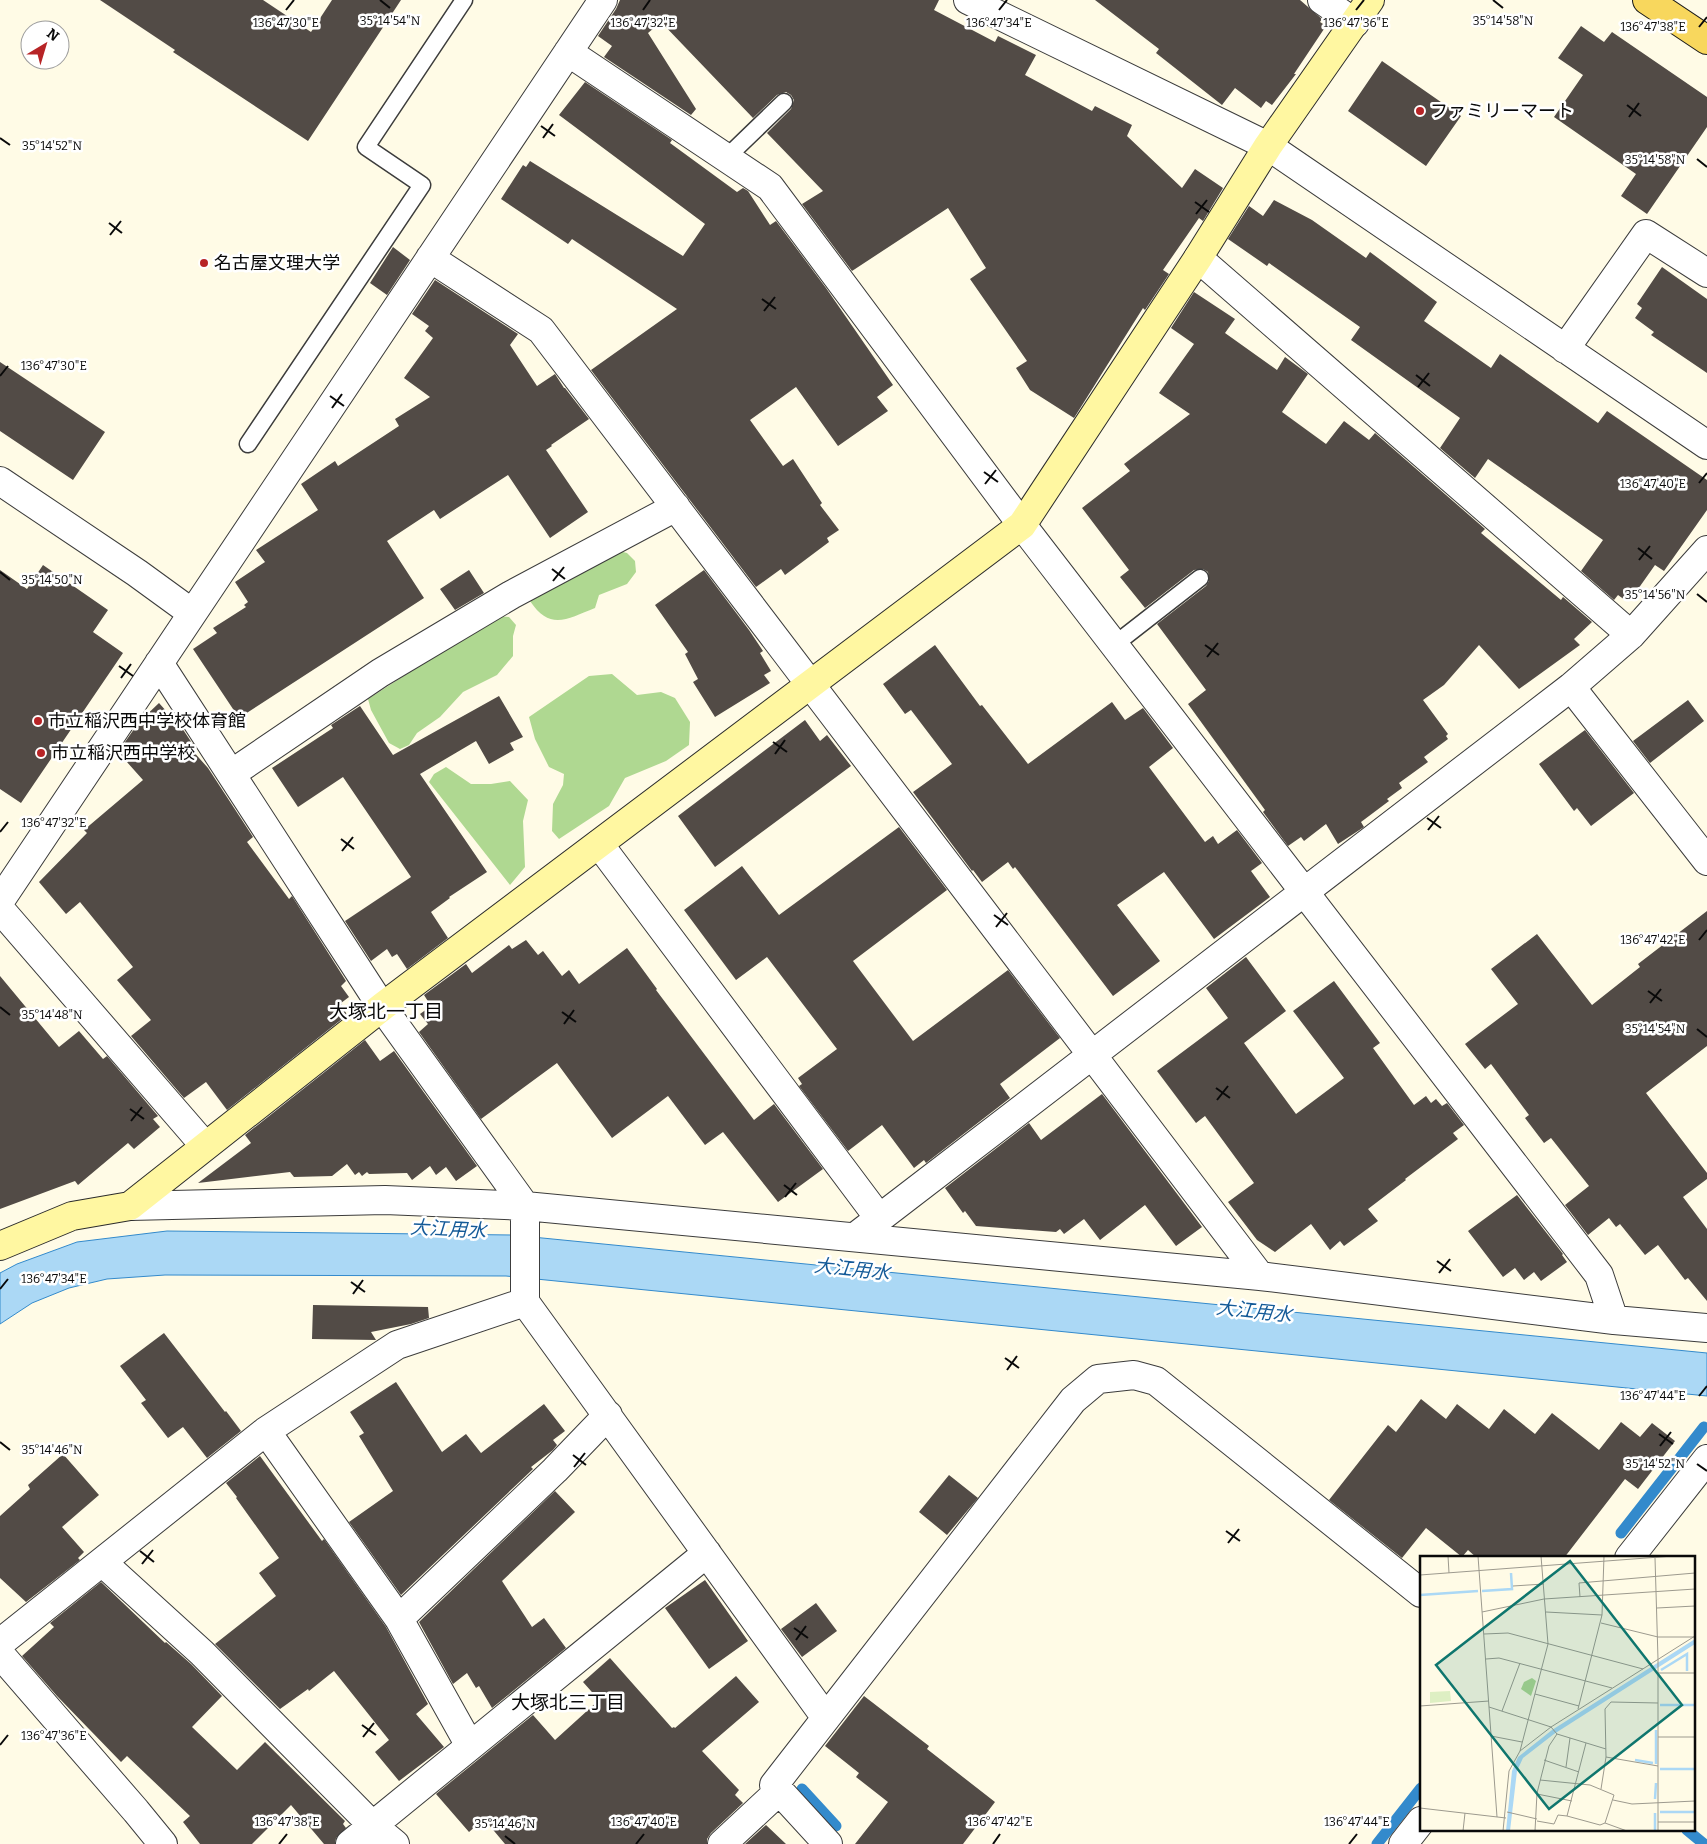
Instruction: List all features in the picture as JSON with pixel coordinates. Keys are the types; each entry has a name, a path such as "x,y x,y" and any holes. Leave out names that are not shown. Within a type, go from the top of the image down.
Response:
{"main road":[{"path":"1647,0 1707,40"}],"street":[{"path":"0,901 603,0"},
{"path":"968,0 1268,146 1707,446"},
{"path":"1322,0 1355,23"},
{"path":"130,1206 382,1008 1022,524 1198,258 1268,146 1370,0"},
{"path":"568,52 770,188 1114,645 1600,1275 1614,1320"},
{"path":"1565,349 1646,234 1707,272"},
{"path":"430,258 541,330 1260,1276"},
{"path":"1198,258 1631,635"},
{"path":"0,481 137,573 192,613"},
{"path":"231,774 380,673 478,614 676,507"},
{"path":"854,1237 1571,687 1631,635 1707,550"},
{"path":"159,663 382,1008 525,1217 526,1295 608,1415 826,1718"},
{"path":"1571,687 1707,861"},
{"path":"599,844 880,1218"},
{"path":"0,908 205,1146"},
{"path":"0,1246 72,1216 130,1206 385,1200 525,1217 854,1237 1260,1276 1614,1320 1707,1328"},
{"path":"0,1643 266,1431 397,1345 526,1295"},
{"path":"828,1844 774,1785 1073,1400 1098,1379 1134,1375 1156,1381 1420,1593"},
{"path":"399,1619 554,1470 608,1415"},
{"path":"266,1431 399,1619 470,1746"},
{"path":"1631,1556 1707,1459"},
{"path":"350,1844 707,1553"},
{"path":"102,1562 202,1653 372,1825 395,1844"},
{"path":"0,1654 136,1810 163,1844"},
{"path":"722,1844 779,1791"},
{"path":"1403,1844 1420,1822"}],"lane":[{"path":"248,444 422,185 366,147 464,0"},
{"path":"726,158 784,102"},
{"path":"1114,645 1200,578"}],"green space":[{"path":"619,551 627,553 635,561 636,572 627,584 599,595 595,608 560,620 545,616 530,601"},
{"path":"497,616 509,617 516,625 513,636 513,656 497,675 463,692 440,717 417,733 409,745 400,749 389,743 371,710 368,699"},
{"path":"612,674 637,695 661,692 675,698 690,722 689,745 666,761 625,778 609,806 559,839 552,831 553,804 563,785 564,774 549,767 535,739 529,717 589,676"},
{"path":"446,767 471,784 491,784 510,781 528,800 523,821 525,867 510,885 429,782 434,774"}],"water":[{"name":"大江用水","path":"167,1231 512,1235 1707,1353 1707,1396 506,1276 165,1275 107,1279 69,1288 32,1303 0,1324 0,1273 17,1264 77,1242"}],"building":[{"path":"100,0 263,0 311,32 332,0 401,0 308,141 173,52 175,50"},
{"path":"620,0 939,0 934,10 995,42 998,36 1036,55 1025,75 1092,111 1095,106 1132,125 1127,136 1182,188 1195,169 1223,188 1203,221 1199,218 1163,270 1169,274 1145,310 1143,308 1074,418 1030,390 1016,368 1027,361 970,279 986,268 948,208 852,271 802,204 823,191 767,133 791,109 794,100 791,95 786,92 777,95 753,118 661,22 648,33 696,109 691,115 604,57 612,46 598,36"},
{"path":"1095,0 1300,0 1322,19 1320,22 1326,26 1294,74 1296,74 1272,105 1266,101 1261,108 1235,88 1222,105 1156,53 1159,49"},
{"path":"1581,26 1604,42 1612,32 1707,97 1707,127 1647,214 1621,196 1636,174 1554,117 1583,75 1558,58"},
{"path":"1382,61 1461,116 1426,166 1348,111"},
{"path":"585,82 672,140 670,143 737,192 743,188 748,191 770,225 776,221 826,288 893,385 877,397 888,411 838,446 796,387 750,420 783,466 793,459 822,503 820,505 839,530 827,538 829,542 785,575 781,569 756,587 591,370 677,309 572,239 568,244 501,199 523,165 526,167 530,161 683,256 705,224 559,115"},
{"path":"1274,200 1312,220 1366,258 1370,252 1437,302 1424,321 1491,368 1500,354 1598,423 1607,411 1707,480 1707,510 1664,571 1655,565 1631,599 1627,597 1625,600 1618,595 1614,600 1581,571 1603,540 1488,459 1475,478 1440,448 1460,418 1351,340 1360,327 1269,263 1267,266 1228,239 1249,206 1263,216"},
{"path":"393,247 410,260 387,295 370,283"},
{"path":"1662,267 1707,299 1707,373 1651,335 1654,332 1635,318 1642,308 1637,304"},
{"path":"435,280 518,334 510,345 537,386 555,374 589,419 546,450 588,512 550,538 508,475 440,519 434,510 387,541 424,598 239,718 193,649 217,633 213,628 246,607 244,605 248,602 235,582 265,562 256,550 318,510 301,484 335,461 338,466 399,426 395,419 430,397 404,378 433,338 425,331 429,326 412,314"},
{"path":"1194,292 1235,319 1225,333 1277,370 1285,357 1308,374 1282,412 1326,444 1344,421 1369,440 1375,433 1485,529 1481,533 1561,600 1563,597 1592,622 1574,639 1580,645 1519,689 1479,645 1444,685 1423,700 1448,734 1446,736 1448,739 1424,757 1428,762 1399,783 1402,788 1387,799 1389,801 1361,822 1364,827 1338,844 1326,824 1304,841 1301,837 1288,846 1263,812 1265,810 1188,704 1206,690 1157,624 1206,586 1209,581 1208,572 1203,569 1194,570 1145,608 1120,577 1129,570 1082,508 1130,471 1124,464 1190,414 1159,393 1194,344 1171,328"},
{"path":"0,362 105,432 73,480 0,431"},
{"name":"市立稲沢西中学校体育館","path":"43,565 108,610 93,632 123,653 21,803 0,789 0,570 27,589"},
{"path":"469,570 484,593 455,610 440,589"},
{"path":"704,570 763,651 760,653 771,671 764,675 770,683 715,717 693,682 698,679 685,654 688,652 655,605"},
{"path":"935,645 980,706 982,705 1028,764 1112,702 1125,720 1143,708 1173,748 1149,767 1205,842 1213,836 1218,844 1237,830 1262,863 1251,871 1270,897 1214,939 1164,872 1117,905 1160,961 1113,996 1015,867 1013,869 1008,862 982,882 913,792 952,764 911,710 905,714 883,684"},
{"path":"499,696 523,737 510,743 514,750 489,764 476,741 420,774 487,872 449,897 431,912 448,938 407,969 397,954 392,957 387,949 371,961 345,921 411,877 343,777 298,807 272,768 333,728 331,725 360,706 393,755"},
{"path":"1688,700 1704,721 1650,763 1633,741"},
{"path":"159,703 184,731 194,746 191,749 208,768 253,837 247,842 289,899 292,896 346,981 341,986 349,997 341,1003 347,1015 227,1110 206,1082 184,1098 131,1036 151,1020 117,980 133,967 80,902 66,914 39,882 87,833 84,830 143,780 118,752 139,722"},
{"path":"805,720 820,741 827,735 851,766 715,867 678,816"},
{"path":"1585,730 1634,793 1591,826 1577,808 1574,811 1539,764"},
{"path":"899,827 947,890 853,961 913,1041 1008,970 1060,1038 1000,1084 1010,1098 926,1163 924,1160 914,1168 882,1125 848,1151 799,1086 802,1084 798,1078 837,1049 767,957 736,980 684,910 742,866 779,915"},
{"path":"1707,911 1707,1046 1646,1093 1707,1173 1707,1179 1683,1197 1707,1229 1707,1301 1688,1278 1685,1280 1658,1245 1645,1255 1620,1224 1616,1227 1609,1218 1588,1235 1565,1205 1589,1186 1551,1138 1544,1143 1525,1118 1529,1115 1491,1064 1485,1069 1465,1044 1518,1004 1491,969 1537,934 1592,1005 1640,967 1638,964"},
{"path":"526,940 538,955 543,951 562,976 569,970 579,984 627,948 656,990 754,1120 774,1104 823,1169 778,1202 723,1132 705,1145 668,1096 612,1138 557,1063 481,1119 419,1032 428,1024 420,1014 431,1006 424,995 466,964 472,973 509,945 512,949"},
{"path":"1246,957 1286,1011 1244,1043 1296,1114 1344,1078 1293,1011 1334,981 1380,1043 1373,1048 1414,1105 1426,1096 1431,1103 1436,1099 1442,1106 1447,1103 1464,1125 1453,1133 1458,1139 1368,1209 1378,1221 1344,1246 1340,1241 1330,1250 1311,1224 1275,1252 1257,1240 1228,1202 1254,1183 1205,1116 1196,1123 1157,1071 1228,1018 1206,988"},
{"path":"0,976 59,1047 79,1031 103,1059 107,1056 158,1116 153,1119 160,1127 134,1149 128,1143 78,1185 75,1181 0,1209"},
{"path":"365,1040 380,1061 394,1051 477,1166 456,1181 446,1167 436,1175 430,1166 412,1180 407,1173 369,1174 367,1172 362,1176 359,1172 355,1175 347,1164 332,1176 294,1177 290,1172 198,1183 251,1143 245,1135"},
{"path":"1102,1094 1202,1227 1176,1246 1145,1205 1100,1240 1084,1219 1064,1234 1060,1229 1056,1232 976,1226 965,1211 963,1213 945,1188 1029,1123 1041,1140"},
{"path":"1517,1195 1563,1254 1567,1262 1541,1281 1534,1272 1524,1280 1515,1268 1503,1277 1468,1231"},
{"path":"313,1305 428,1307 429,1318 411,1324 371,1332 376,1340 312,1339"},
{"path":"164,1333 241,1431 207,1458 183,1427 168,1438 141,1403 146,1400 120,1366"},
{"path":"396,1382 442,1452 466,1434 481,1453 544,1404 565,1431 553,1440 557,1445 553,1450 531,1467 533,1469 401,1595 349,1522 393,1491 359,1436 364,1433 350,1412"},
{"path":"1421,1399 1446,1419 1457,1404 1489,1429 1504,1409 1535,1434 1552,1413 1599,1450 1621,1422 1640,1437 1652,1423 1675,1441 1638,1489 1625,1479 1566,1556 1475,1556 1468,1550 1461,1556 1426,1528 1402,1558 1329,1500 1388,1425 1396,1432"},
{"path":"63,1454 99,1495 62,1527 84,1552 78,1558 80,1560 26,1602 0,1578 0,1516 30,1489 28,1485"},
{"path":"260,1456 322,1541 324,1539 386,1627 428,1704 416,1714 444,1747 399,1781 375,1752 389,1740 334,1671 309,1691 308,1689 280,1709 215,1644 276,1596 259,1573 279,1558 226,1483"},
{"path":"949,1475 978,1498 947,1535 919,1512"},
{"path":"555,1491 575,1512 502,1581 532,1627 544,1618 566,1648 492,1708 479,1686 476,1688 467,1673 453,1684 419,1622"},
{"path":"705,1580 748,1641 709,1669 665,1608"},
{"path":"101,1582 165,1643 191,1664 222,1696 192,1727 237,1770 265,1742 345,1821 343,1824 346,1828 336,1838 335,1844 324,1844 291,1805 252,1844 200,1844 183,1822 190,1816 127,1756 121,1762 57,1696 22,1656 54,1627 50,1623"},
{"path":"816,1603 837,1631 802,1657 781,1629"},
{"path":"610,1658 672,1728 675,1728 736,1676 759,1702 702,1751 739,1790 735,1795 743,1803 711,1833 707,1839 707,1844 505,1844 484,1819 469,1832 436,1794 533,1715 555,1740 599,1700 583,1682"},
{"path":"864,1696 929,1746 927,1749 995,1802 963,1844 855,1844 888,1802 856,1777 859,1773 825,1746"},
{"path":"766,1825 786,1844 745,1844"}],"waterway":[{"path":"1621,1533 1704,1427"},
{"path":"802,1789 836,1826"},
{"path":"1377,1844 1420,1789"},
{"path":"1689,1832 1704,1844"}],"place":[{"name":"ファミリーマート","path":"1420,111"},
{"name":"名古屋文理大学","path":"204,263"},
{"name":"市立稲沢西中学校体育館","path":"38,721"},
{"name":"市立稲沢西中学校","path":"41,753"}],"district":[{"name":"大塚北一丁目","path":"386,1011"},
{"name":"大塚北三丁目","path":"568,1702"}]}
